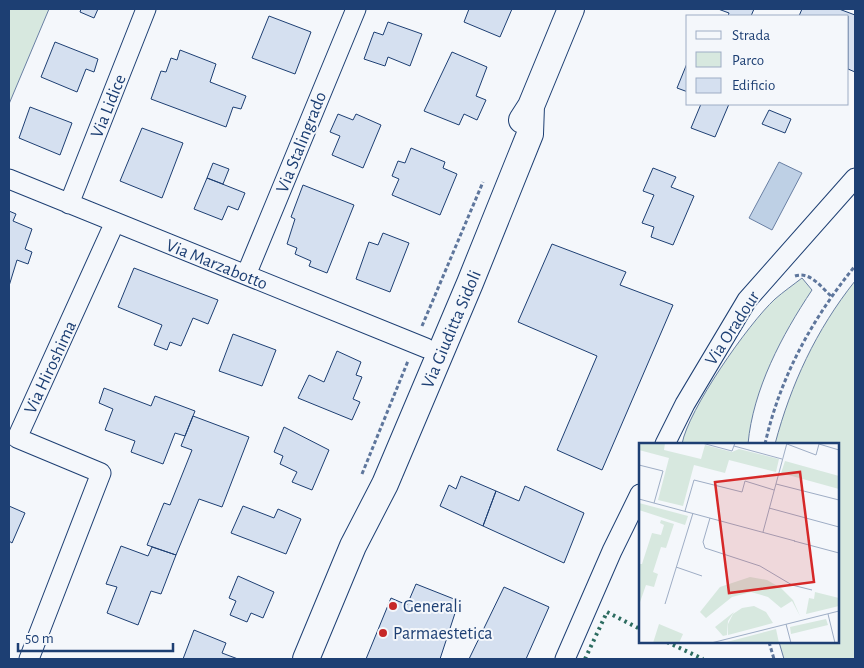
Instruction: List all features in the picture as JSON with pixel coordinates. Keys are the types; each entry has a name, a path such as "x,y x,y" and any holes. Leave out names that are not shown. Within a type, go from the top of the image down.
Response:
{"street":[{"name":"Via Lidice","path":"69,204 146,9"},
{"name":"Via Stalingrado","path":"246,275 356,9"},
{"name":"Via Giuditta Sidoli","path":"353,546 369,488 516,128 531,106 571,9"},
{"name":"Via Giuditta Sidoli","path":"306,659 353,546 385,484 495,222 530,134 531,106"},
{"name":"Via Oradour","path":"666,443 685,404 747,300 855,178"},
{"name":"Via Marzabotto","path":"9,179 426,348"},
{"name":"Via Hiroshima","path":"29,659 101,473 17,438 115,222"},
{"path":"565,659 612,551 639,496"}],"path":[{"path":"765,443 780,392 799,348 819,314 855,266"},
{"path":"769,643 774,659"}],"green space":[{"path":"9,9 49,9 9,104"},
{"path":"802,278 812,290 790,325 771,363 756,403 748,443 682,443 695,411 721,368 750,327 775,299"},
{"path":"855,281 855,659 784,659 779,643 839,643 839,443 775,443 781,422 806,358 841,300"}],"water":[{"path":"779,162 802,173 772,230 749,218"}],"building":[{"path":"81,9 98,9 94,18 80,12"},
{"path":"469,9 512,9 500,37 464,22"},
{"path":"718,9 754,9 751,15 728,15 729,13"},
{"path":"802,9 839,9 855,15 855,72 849,69 849,15 799,15"},
{"path":"269,16 311,32 295,74 252,58"},
{"path":"388,22 422,34 410,66 388,57 385,66 364,59 374,32 383,35"},
{"path":"55,42 98,59 94,72 86,69 77,92 41,77"},
{"path":"180,50 216,64 210,82 246,96 241,109 233,107 226,127 151,99 161,71 166,72 171,58 177,60"},
{"path":"452,52 487,67 476,96 486,100 477,120 464,114 459,125 424,111"},
{"path":"686,66 686,91 677,88"},
{"path":"701,105 729,105 715,137 691,128"},
{"path":"30,107 72,123 60,155 19,138"},
{"path":"769,110 791,119 785,133 762,124"},
{"path":"338,114 353,120 356,114 381,125 363,168 332,155 340,136 330,132"},
{"path":"142,128 183,143 162,198 120,181"},
{"path":"411,148 445,162 443,168 457,174 440,215 392,195 399,179 392,176 398,161 405,163"},
{"path":"213,163 229,169 223,184 207,178"},
{"path":"653,168 676,177 671,187 694,196 673,245 651,237 654,227 642,223 654,195 643,191"},
{"path":"207,178 245,193 238,210 228,206 222,220 194,209"},
{"path":"303,185 354,205 327,273 309,266 311,261 295,254 297,248 287,244 295,219 291,217"},
{"path":"9,211 16,214 13,221 32,229 25,249 32,252 28,264 17,260 9,286"},
{"path":"383,233 409,243 390,292 356,279 369,242 378,245"},
{"path":"552,244 626,272 620,285 673,305 602,470 557,450 597,356 518,322"},
{"path":"134,268 218,300 208,324 193,318 181,346 170,342 167,350 154,345 162,325 118,307"},
{"path":"233,334 276,350 262,386 219,371"},
{"path":"337,351 361,362 356,375 362,377 353,399 360,402 352,420 298,398 309,375 324,382"},
{"path":"104,388 151,406 155,396 195,411 185,436 175,433 163,464 131,452 135,441 105,430 113,409 99,403"},
{"path":"193,416 249,437 222,507 199,499 176,555 147,545 164,503 170,505 192,450 181,446"},
{"path":"284,427 329,450 312,490 292,482 297,472 280,464 283,456 274,452"},
{"path":"461,476 496,491 483,526 440,506 449,485 456,489"},
{"path":"525,486 584,513 564,563 483,526 496,491 519,501"},
{"path":"9,506 25,513 12,543 9,541"},
{"path":"243,506 274,518 278,509 301,519 286,554 231,533"},
{"path":"121,546 148,556 152,547 176,555 161,594 151,591 138,625 107,613 117,587 106,584"},
{"path":"238,576 274,592 263,618 251,613 247,622 230,615 236,601 229,598"},
{"path":"416,584 459,601 440,659 366,659 391,598 407,605"},
{"path":"504,587 549,607 526,659 469,659"},
{"path":"194,630 226,643 222,653 238,659 183,659"}],"hedge":[{"path":"585,659 607,612 639,628"},
{"path":"669,643 703,659"}],"place":[{"name":"Generali","path":"393,606"},
{"name":"Parmaestetica","path":"383,633"}]}
